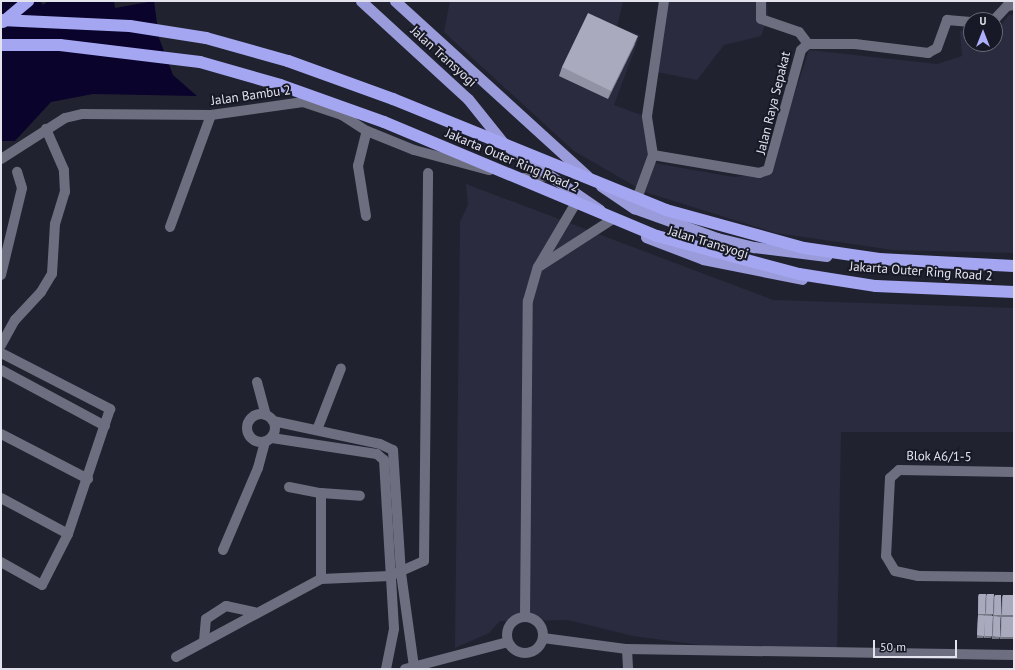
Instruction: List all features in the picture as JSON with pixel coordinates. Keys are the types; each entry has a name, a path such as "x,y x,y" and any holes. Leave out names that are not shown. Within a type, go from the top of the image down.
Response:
{"highway":[{"path":"1,24 28,1"},
{"name":"Jalan Transyogi","path":"361,1 468,99 504,144 550,176 581,194 613,219 672,249 748,270 832,282 1014,293"},
{"name":"Jalan Transyogi","path":"395,1 581,171 634,208 717,238 796,254 1014,262"},
{"name":"Jakarta Outer Ring Road 2","path":"1,20 122,25 206,38 288,61 394,99 666,210 804,248 878,259 1014,266"},
{"name":"Jakarta Outer Ring Road 2","path":"1,45 127,51 222,68 384,122 657,236 785,271 876,286 1014,293"}],"street":[{"path":"634,208 653,155 647,116 664,1"},
{"path":"761,1 761,19 799,32 808,44"},
{"path":"1001,12 1007,6 1014,5"},
{"name":"Jalan Raya Sepakat","path":"653,155 759,173 768,170 800,50 808,44 856,44 928,53 937,48 947,20 963,21"},
{"name":"Jalan Bambu 2","path":"1,159 65,118 83,114 211,115 303,102 342,115 367,131 461,163 524,178 550,176"},
{"path":"170,227 211,115"},
{"path":"1,345 15,320 41,292 52,274 55,224 65,192 64,170 46,129"},
{"path":"366,216 358,166 367,131"},
{"path":"1,275 22,188 17,172"},
{"path":"176,658 254,612 321,579 390,576 421,565 426,554 428,173"},
{"path":"525,616 527,309 538,267 581,194"},
{"path":"538,267 613,219"},
{"path":"1,353 110,409 88,479 68,534 42,586 1,562"},
{"path":"317,430 341,368"},
{"path":"1,370 105,426"},
{"path":"222,550 258,468 268,440 275,430 269,418 257,382"},
{"path":"386,669 394,628 390,576 386,464 382,458 268,440 253,440 247,430 254,416 269,418 394,450 401,573 409,668 508,642"},
{"path":"1,434 88,479"},
{"name":"Blok A6/1-5","path":"1014,472 899,470 890,478 886,556 895,571 918,576 1014,577"},
{"path":"289,487 320,493 360,496"},
{"path":"320,493 321,579"},
{"path":"1,498 68,534"},
{"path":"204,641 206,619 226,606 254,612"},
{"path":"525,616 540,623 544,638"},
{"path":"508,642 510,624 525,616"},
{"path":"508,642 517,651 530,653 544,638"},
{"path":"544,638 627,649 1014,655"},
{"path":"627,649 628,669"}],"shaded area":[{"path":"1,1 40,1 43,5 48,1 114,1 115,8 154,1 159,38 173,75 197,96 93,94 51,102 15,141 1,141"},
{"path":"450,1 623,1 617,27 640,35 614,105 649,118 654,163 733,177 768,174 809,50 937,64 962,56 960,31 963,31 963,52 1003,52 1003,23 1009,15 1014,15 1014,253 893,250 776,233 645,192 574,151 444,32"},
{"path":"664,1 767,1 768,17 761,36 724,45 697,80 652,71"},
{"path":"466,184 773,300 1014,308 1014,432 841,432 837,651 730,649 633,636 568,620 500,621 489,633 455,648 460,222 468,205"}],"building":[{"path":"588,13 638,36 611,91 562,67"},
{"path":"979,594 986,594 985,614 978,614"},
{"path":"987,594 994,594 993,614 986,614"},
{"path":"995,595 1001,595 1001,615 994,615"},
{"path":"1003,595 1014,595 1014,615 1002,615"},
{"path":"978,615 993,616 992,636 985,636 985,620 984,636 977,635"},
{"path":"994,616 1000,617 1000,637 993,636"},
{"path":"1002,617 1014,617 1014,637 1001,637"}]}
